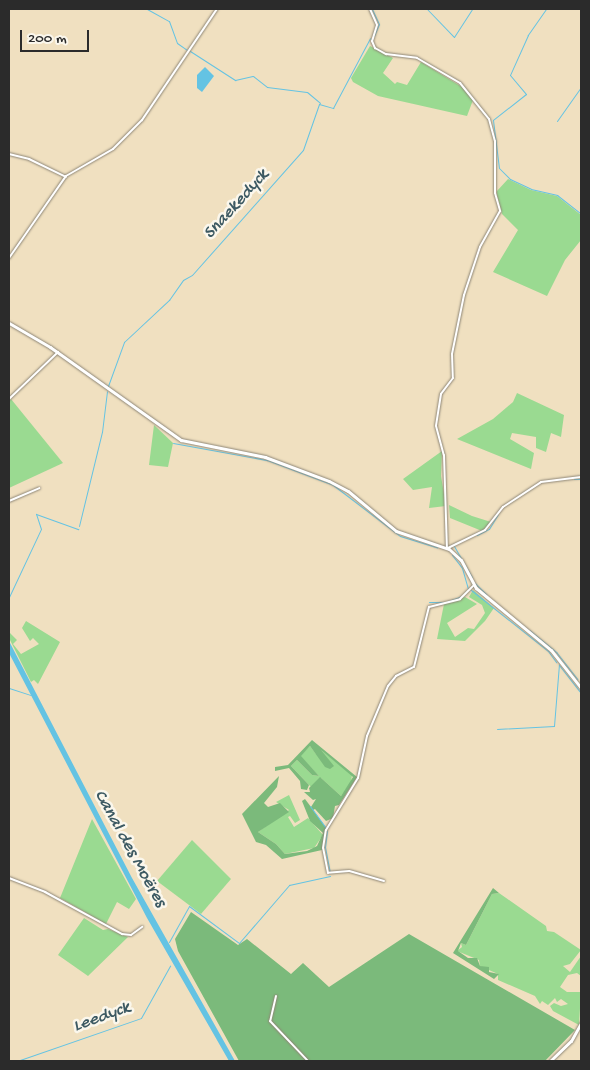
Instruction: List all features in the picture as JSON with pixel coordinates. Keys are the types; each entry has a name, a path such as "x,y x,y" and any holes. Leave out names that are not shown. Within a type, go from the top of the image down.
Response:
{"main road":[{"path":"9,324 58,352 183,440 265,457 329,481 348,492 396,531 448,548 461,560 474,586 551,650 581,688"},
{"path":"550,1061 571,1041 581,1023"}],"street":[{"path":"9,258 66,177 113,149 142,120 217,9"},
{"path":"370,9 377,23 372,42 375,48 388,55 419,59 459,82 489,119 496,141 495,193 500,211 480,247 463,297 452,354 453,378 441,394 436,426 444,453 448,548 485,530 503,507 539,483 553,478 581,477"},
{"path":"9,154 29,159 66,177"},
{"path":"9,399 58,352"},
{"path":"9,500 39,488"},
{"path":"384,881 349,871 328,873 323,848 326,829 359,776 368,734 388,686 396,676 415,665 430,606 460,599 474,586"},
{"path":"577,683 581,678"},
{"path":"9,878 44,892 122,934 132,934 142,927"},
{"path":"276,996 270,1022 308,1061"}],"green space":[{"path":"370,46 393,58 383,73 395,84 397,82 407,85 421,62 462,87 473,100 467,116 378,96 353,82 351,78"},
{"path":"508,179 531,190 557,196 581,215 581,240 565,260 547,296 493,272 518,230 502,214 497,195 497,191"},
{"path":"517,393 564,415 561,437 551,433 546,452 536,448 536,437 512,433 510,439 534,453 531,469 457,439 493,419 513,402"},
{"path":"11,399 63,463 9,488 9,401"},
{"path":"154,425 173,443 168,467 149,465"},
{"path":"442,451 441,476 446,506 429,508 432,487 413,490 403,479"},
{"path":"449,505 472,516 491,522 482,531 450,518"},
{"path":"473,590 494,608 485,621 465,641 437,639 444,604 465,597 477,604 447,623 455,637 468,628 474,629 485,613 482,605 469,597"},
{"path":"26,621 60,642 38,684 34,680 31,682 9,638 9,623 10,633 17,640 13,644 21,654 39,644 33,638 30,641 22,628"},
{"path":"312,740 357,777 339,805 335,806 333,818 326,821 315,809 313,810 327,829 322,850 282,859 266,845 256,842 242,814 279,776 277,787 264,803 268,807 280,803 289,812 258,832 276,844 285,854 307,851 317,846 323,833 310,821 302,801 305,799 311,807 316,799 313,800 304,792 310,792 309,788 320,777 341,796 353,777 321,750 334,766 330,769 325,767 310,746 301,756 319,776 312,775 297,760 291,766 309,785 307,790 301,789 300,781 289,768 275,771 275,767 288,765"},
{"path":"310,746 316,754 324,755 319,751 321,750 352,775 351,782 341,796 321,778 311,787 291,766 297,760 312,775 319,776 300,756"},
{"path":"289,795 300,820 295,823 290,816 288,817 294,827 308,818 323,835 314,848 285,854 276,844 258,832 289,810 276,802"},
{"path":"92,819 136,899 129,909 117,902 106,924 60,898"},
{"path":"192,840 231,879 201,914 157,881"},
{"path":"493,888 499,893 492,894 466,945 461,943 458,951 468,958 477,958 480,966 489,967 489,972 499,974 494,979 453,953"},
{"path":"499,893 546,926 547,931 554,932 581,950 570,964 563,966 570,972 581,956 581,976 577,973 568,975 560,987 567,992 581,992 579,1025 553,1011 550,1006 554,1003 561,1006 568,1004 561,999 557,1002 555,998 548,1005 542,1001 540,1004 535,996 498,980 498,974 480,966 479,960 457,951 462,947 461,943 466,945 492,894"},
{"path":"191,912 238,945 247,939 291,974 303,963 329,987 409,934 575,1030 545,1061 239,1061 178,951 175,939"},
{"path":"84,918 103,930 108,929 128,937 88,976 58,955"}],"water":[{"path":"205,67 214,76 202,92 197,88 197,75"},
{"path":"9,641 132,878 235,1061 229,1061 147,918 9,653"}],"waterway":[{"path":"147,9 169,21 177,43 187,50"},
{"name":"Snaekedyck","path":"372,9 379,24 374,36"},
{"name":"Snaekedyck","path":"427,9 454,37 472,9"},
{"path":"546,9 528,35 510,75 526,94 493,120 499,168 510,179 531,189 557,195 581,214"},
{"name":"Snaekedyck","path":"108,386 124,342 169,300 183,280 192,275 303,150 319,104 333,108 370,38"},
{"path":"190,51 235,80 253,76 267,87 307,92 320,103"},
{"path":"557,121 581,87"},
{"name":"Snaekedyck","path":"79,526 102,432 107,391"},
{"path":"173,443 267,460 333,485 400,536 437,547"},
{"path":"574,479 581,479"},
{"name":"Snaekedyck","path":"9,597 41,529 36,514 78,529"},
{"path":"477,535 489,529 498,514"},
{"path":"454,546 472,577"},
{"path":"452,555 462,568 468,589"},
{"path":"475,583 486,594"},
{"path":"471,590 548,651 556,662"},
{"path":"429,602 446,602 462,596"},
{"path":"529,630 557,653 577,679"},
{"path":"497,729 554,726 559,664"},
{"path":"559,665 581,693"},
{"name":"Snaekedyck","path":"9,688 31,695"},
{"path":"310,806 326,828"},
{"path":"327,831 325,847 330,872"},
{"path":"169,942 189,906 239,943 289,885 330,876"},
{"name":"Leedyck","path":"17,1061 141,1018 170,966"}],"water label":[{"name":"Canal des Moëres","path":"129,849"}]}
